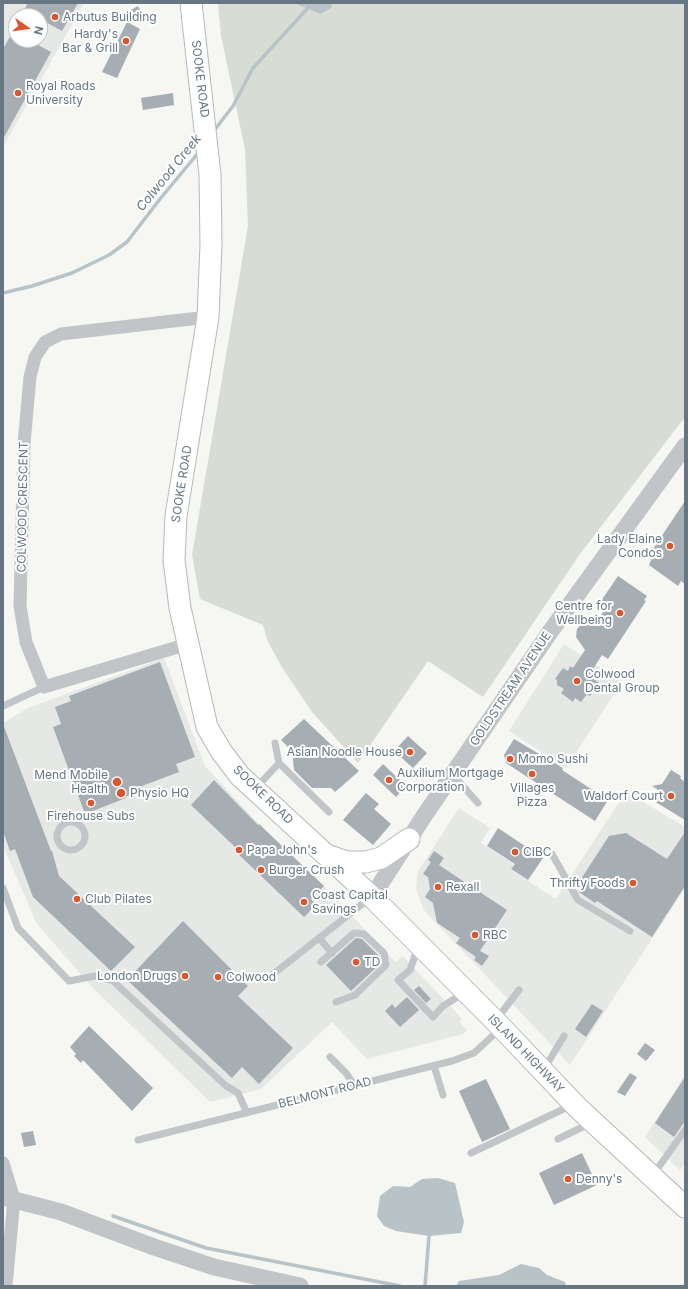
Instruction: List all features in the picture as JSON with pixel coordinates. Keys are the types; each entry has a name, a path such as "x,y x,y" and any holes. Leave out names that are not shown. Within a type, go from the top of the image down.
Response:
{"main road":[{"name":"SOOKE ROAD","path":"191,3 210,175 211,245 208,317 174,537 176,583 188,644 207,727 221,751 240,776 372,897"},
{"path":"326,855 347,862 366,862 381,858 409,839"},
{"name":"ISLAND HIGHWAY","path":"372,897 498,1024 574,1104 685,1207"}],"street":[{"name":"COLWOOD CRESCENT","path":"44,687 26,642 20,606 24,444 30,377 35,357 45,342 61,334 208,317"},
{"name":"GOLDSTREAM AVENUE","path":"372,897 452,775 569,605 685,446"},
{"path":"44,687 188,644"},
{"path":"3,1163 8,1198 6,1286"},
{"path":"8,1198 61,1212 154,1247 214,1267 276,1284 300,1286"},
{"path":"214,1267 226,1275 236,1286"}],"lane":[{"path":"3,706 44,687"},
{"path":"275,743 279,763 329,812"},
{"path":"255,789 279,763"},
{"path":"452,775 478,803"},
{"path":"76,822 83,828 86,836 85,841 79,848 70,851 58,843 57,833 62,825 76,822"},
{"path":"552,854 578,900 630,931"},
{"path":"3,888 18,928 70,981 94,976 113,981 225,1085 238,1093 247,1113"},
{"path":"272,975 372,897"},
{"path":"321,962 354,933 364,934 384,953 386,964 355,995 336,1002"},
{"path":"319,938 332,952"},
{"path":"418,945 410,970 398,980 433,1017 443,1006 465,992"},
{"name":"BELMONT ROAD","path":"138,1140 434,1066 474,1053 498,1024 519,990"},
{"path":"543,1071 564,1036"},
{"path":"330,1057 346,1073 354,1085"},
{"path":"434,1066 443,1095"},
{"path":"471,1154 574,1104"},
{"path":"558,1139 593,1122"},
{"path":"651,1177 685,1130"}],"shaded area":[{"name":"Royal Roads University","path":"3,3 84,3 3,147"},
{"path":"218,3 685,3 685,417 580,554 483,697 428,661 358,763 312,712 283,669 268,642 263,625 200,599 192,555 248,226 245,149 221,36"},
{"path":"295,3 332,3 331,8 320,14"},
{"path":"564,644 622,682 566,768 509,731"},
{"path":"164,658 205,766 259,824 324,886 395,962 403,956 462,1019 459,1022 467,1030 463,1034 367,1059 332,1022 261,1089 210,1102 93,988 37,924 3,846 3,723 28,708"},
{"path":"625,793 633,796 685,827 685,888 570,1065 424,910 416,889 418,871 459,808 490,828 481,843 514,864 511,870 556,899"},
{"path":"685,1075 685,1164 680,1170 645,1137"},
{"path":"438,1178 455,1183 464,1222 461,1233 429,1236 396,1231 384,1226 377,1216 380,1196 393,1186 410,1187 422,1179"},
{"path":"521,1264 539,1268 547,1275 565,1282 566,1286 456,1286 459,1281 499,1275"}],"building":[{"name":"Arbutus Building","path":"28,3 78,3 62,31 48,23 48,8 25,8"},
{"path":"138,6 143,16 133,20 129,11"},
{"name":"Hardy's Bar & Grill","path":"127,22 140,29 117,78 102,72"},
{"path":"8,40 8,48 44,48 51,52 3,139 3,49"},
{"path":"173,93 174,105 143,110 141,98"},
{"name":"Lady Elaine Condos","path":"685,501 685,584 681,581 678,586 649,565 654,554 651,552"},
{"name":"Centre for Wellbeing","path":"618,576 647,596 644,600 646,601 608,659 602,655 591,672 593,674 591,677 599,683 590,696 587,694 581,702 575,698 573,702 561,693 564,689 557,685 557,680 555,679 563,668 568,671 570,666 573,668 585,650 576,637 577,629 583,622 597,621 608,605 601,601"},
{"path":"160,662 195,757 176,764 179,772 134,789 135,793 125,797 126,798 85,814 53,727 61,724 55,707 71,701 69,696"},
{"path":"304,719 359,771 335,792 331,788 312,788 294,770 292,751 281,740"},
{"path":"3,724 52,851 59,876 135,947 111,971 33,897 15,849 10,851 3,831"},
{"name":"Asian Noodle House","path":"408,736 427,753 413,768 394,751"},
{"path":"514,739 563,768 562,770 608,800 595,821 506,763 504,755"},
{"name":"Auxilium Mortgage Corporation","path":"383,764 406,786 396,797 373,775"},
{"name":"Waldorf Court","path":"671,770 681,776 680,778 685,782 685,820 654,801 660,791 652,786 662,784"},
{"path":"214,780 258,825 259,824 324,886 311,899 316,905 304,917 234,850 236,848 191,805"},
{"path":"366,793 379,804 374,809 391,824 373,845 343,820"},
{"name":"CIBC","path":"498,828 543,858 528,880 511,869 515,864 487,846"},
{"name":"Thrifty Foods","path":"685,832 685,886 652,937 597,901 595,903 579,892 583,885 579,882 609,836 626,833 667,859"},
{"path":"434,851 444,858 439,865 507,910 480,951 489,956 482,966 474,960 476,957 456,943 460,938 437,923 433,903 425,897 430,889 428,877 423,874 431,862 428,860"},
{"path":"183,921 248,986 238,996 293,1048 259,1084 242,1067 232,1078 127,980"},
{"path":"356,938 362,939 380,957 381,963 351,991 326,965"},
{"path":"419,986 431,999 426,1003 414,990"},
{"path":"407,997 419,1010 400,1027 385,1011 392,1004 395,1008"},
{"path":"592,1004 603,1011 586,1037 575,1029"},
{"path":"89,1026 153,1088 132,1111 83,1060 81,1063 74,1056 76,1054 70,1047"},
{"path":"645,1043 655,1050 646,1061 637,1054"},
{"path":"630,1073 637,1077 625,1096 617,1092"},
{"path":"685,1077 685,1121 674,1137 655,1123"},
{"path":"486,1079 510,1129 482,1142 459,1091"},
{"path":"33,1131 36,1145 24,1147 21,1133"},
{"name":"Denny's","path":"582,1153 597,1185 554,1205 539,1173"}],"waterway":[{"name":"Colwood Creek","path":"213,132 233,106 253,68 307,9"},
{"name":"Colwood Creek","path":"3,293 32,286 72,273 109,255 127,242 199,152"},
{"path":"113,1216 206,1248 400,1286"},
{"path":"425,1286 429,1236"}],"place":[{"name":"Arbutus Building","path":"55,17"},
{"name":"Hardy's Bar & Grill","path":"126,41"},
{"name":"Royal Roads University","path":"18,93"},
{"name":"Lady Elaine Condos","path":"670,546"},
{"name":"Centre for Wellbeing","path":"620,613"},
{"name":"Colwood Dental Group","path":"577,681"},
{"name":"Asian Noodle House","path":"410,752"},
{"name":"Momo Sushi","path":"510,759"},
{"name":"Villages Pizza","path":"532,774"},
{"name":"Auxilium Mortgage Corporation","path":"389,780"},
{"name":"Mend Mobile Health","path":"117,782"},
{"name":"Physio HQ","path":"121,793"},
{"name":"Waldorf Court","path":"671,796"},
{"name":"Firehouse Subs","path":"91,803"},
{"name":"Papa John's","path":"239,850"},
{"name":"CIBC","path":"515,852"},
{"name":"Burger Crush","path":"261,870"},
{"name":"Thrifty Foods","path":"633,883"},
{"name":"Rexall","path":"438,887"},
{"name":"Club Pilates","path":"77,899"},
{"name":"Coast Capital Savings","path":"304,902"},
{"name":"RBC","path":"475,935"},
{"name":"TD","path":"356,962"},
{"name":"London Drugs","path":"185,976"},
{"name":"Colwood","path":"218,977"},
{"name":"Denny's","path":"568,1179"}]}
